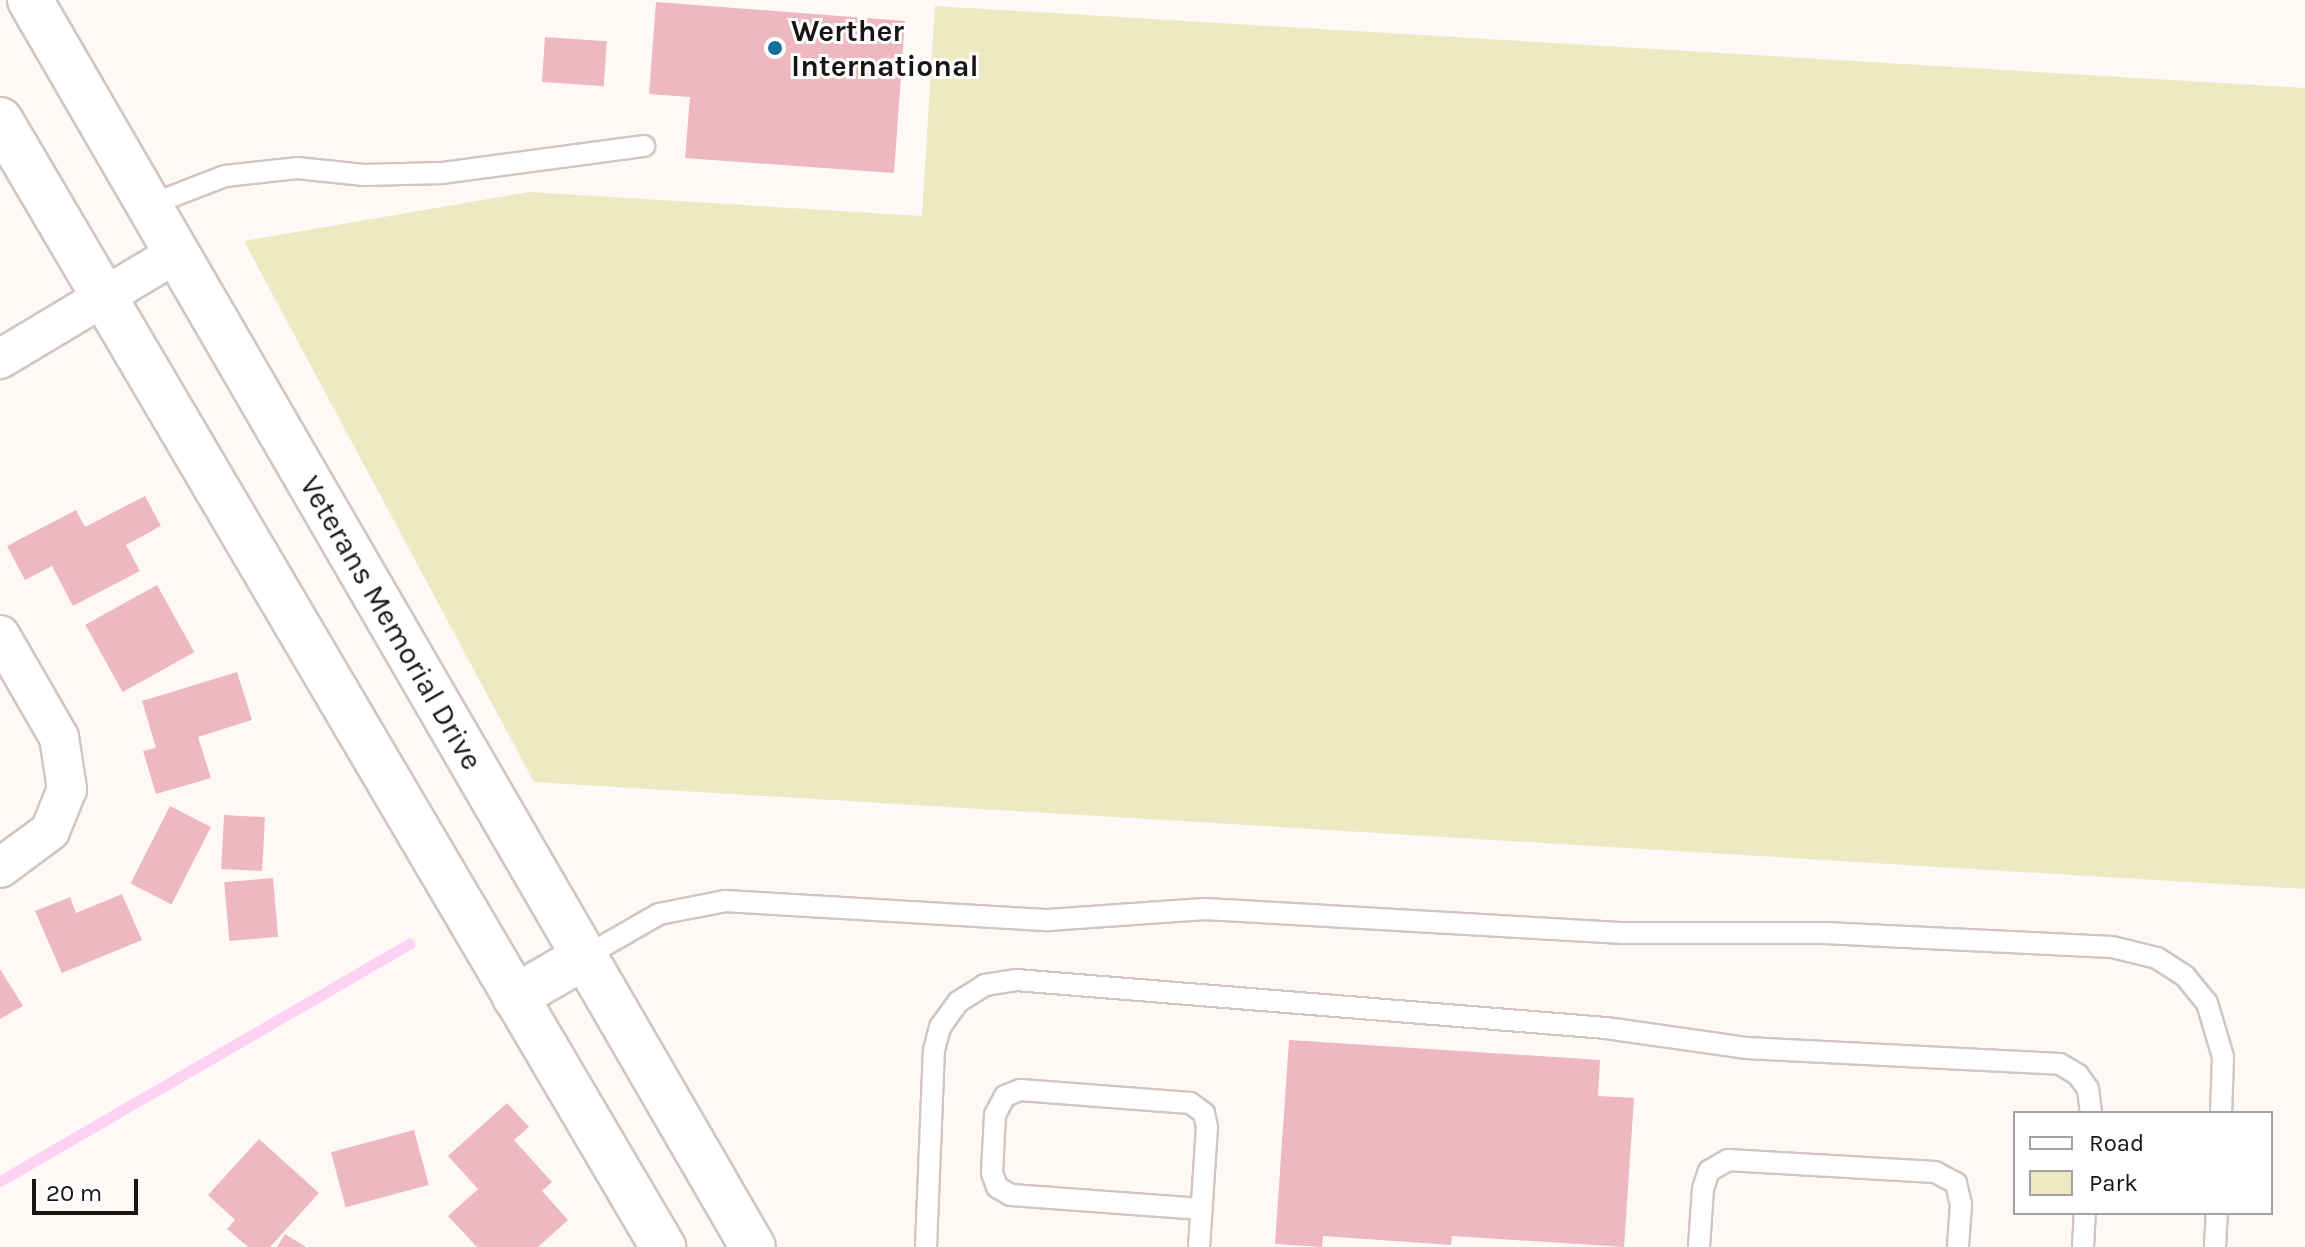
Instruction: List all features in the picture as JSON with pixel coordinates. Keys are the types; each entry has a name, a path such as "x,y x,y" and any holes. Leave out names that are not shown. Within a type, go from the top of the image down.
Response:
{"main road":[{"name":"Veterans Memorial Drive","path":"30,0 753,1247"},
{"path":"0,120 663,1247"},
{"path":"515,997 584,957"}],"street":[{"path":"0,359 177,253"},
{"path":"0,635 59,737 67,789 50,831 0,868"}],"lane":[{"path":"150,205 225,176 297,168 364,175 442,173 644,146"},
{"path":"584,957 659,914 725,901 1048,920 1205,909 1623,933 1825,933 2112,947 2157,958 2185,976 2207,1003 2222,1046 2221,1111"},
{"path":"926,1247 934,1050 940,1027 958,1002 985,985 1016,980 1606,1028 1746,1048 2060,1064 2078,1075 2088,1089 2091,1111"},
{"path":"1199,1247 1207,1127 1204,1113 1190,1103 1020,1090 1005,1096 995,1115 992,1173 997,1187 1011,1195 1201,1209"},
{"path":"1699,1247 1703,1189 1709,1171 1728,1160 1935,1172 1956,1183 1961,1204 1958,1247"},
{"path":"2083,1247 2085,1215"},
{"path":"2215,1247 2217,1215"}],"green space":[{"path":"935,6 2305,88 2305,889 534,782 244,241 529,192 922,216"}],"building":[{"path":"656,2 905,21 894,173 685,158 690,97 649,94"},
{"path":"545,37 607,41 604,86 542,82"},
{"path":"145,496 161,526 126,545 140,571 73,606 52,566 25,580 7,546 76,510 85,527"},
{"path":"157,585 194,652 123,692 85,625"},
{"path":"237,672 252,720 198,737 211,778 156,794 143,751 156,748 142,701"},
{"path":"170,806 211,827 171,904 131,884"},
{"path":"224,815 265,817 262,871 221,869"},
{"path":"273,878 278,937 229,941 224,882"},
{"path":"122,894 142,940 62,973 35,911 70,897 76,913"},
{"path":"0,969 23,1006 0,1019"},
{"path":"1289,1040 1600,1060 1598,1096 1634,1098 1624,1247 1452,1236 1451,1245 1323,1236 1322,1247 1275,1244"},
{"path":"507,1103 529,1127 514,1140 552,1182 542,1191 568,1220 538,1247 477,1247 448,1216 478,1189 448,1156"},
{"path":"414,1130 429,1185 346,1207 331,1152"},
{"path":"259,1139 319,1193 270,1247 248,1247 227,1229 235,1220 208,1195"},
{"path":"285,1234 306,1247 277,1247"}],"waterway":[{"path":"0,1181 409,944"}],"place":[{"name":"Werther International","path":"775,48"}]}
